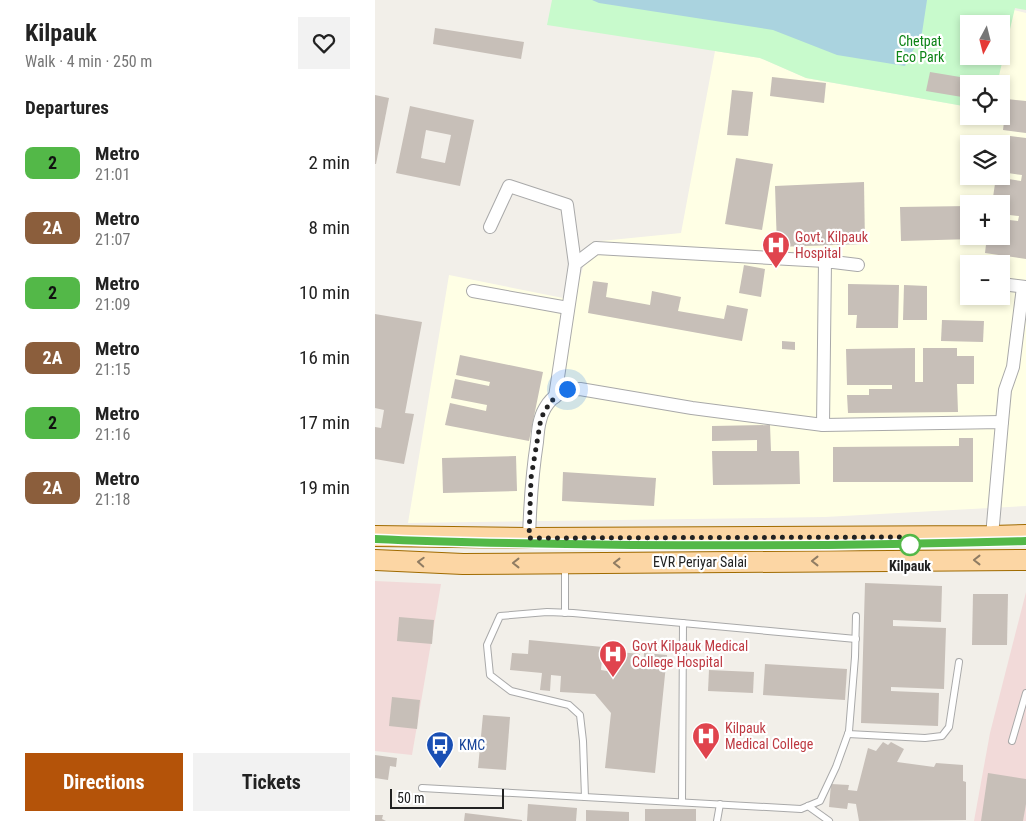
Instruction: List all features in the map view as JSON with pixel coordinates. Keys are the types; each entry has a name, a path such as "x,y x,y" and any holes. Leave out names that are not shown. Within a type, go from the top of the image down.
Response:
{"main road":[{"name":"EVR Periyar Salai","path":"377,536 646,538 1026,535"},
{"path":"377,536 377,560"},
{"path":"646,538 648,562"},
{"name":"EVR Periyar Salai","path":"377,560 463,564 1026,560"}],"street":[{"path":"490,227 509,186 567,205 575,264 555,397"},
{"path":"575,264 596,248 825,261 858,265"},
{"path":"823,424 825,261"},
{"path":"992,536 1005,390 1013,367 1024,287 1010,285"},
{"path":"473,290 568,308"},
{"path":"529,538 531,478 541,418 546,407 555,397 567,389 580,389 692,408 823,424 1002,422"}],"lane":[{"path":"565,563 565,613"},
{"path":"585,797 580,715 569,706 511,691 490,675 487,645 500,616 547,612 565,613 856,639"},
{"path":"422,788 801,809 820,801 837,767 848,734 857,616"},
{"path":"682,802 683,623"},
{"path":"848,734 925,738 942,736 949,728 959,662"},
{"path":"1012,741 1026,693"},
{"path":"717,821 720,804"},
{"path":"808,806 829,821"}],"shaded area":[{"name":"Govt. Kilpauk Hospital","path":"1010,9 1026,13 1026,506 825,517 408,523 449,275 573,300 591,242 681,233 715,51 760,58 806,78 960,105 960,125 1010,125 1010,75 998,75 1000,65 1010,65"},
{"path":"375,581 441,584 412,755 375,751"},
{"path":"1026,592 1026,821 974,821 990,733"}],"green space":[{"name":"Chetpat Eco Park","path":"552,0 1026,0 1026,10 1015,8 1010,29 1010,15 960,15 960,65 1002,65 999,75 960,75 960,105 806,78 760,58 547,25"}],"water":[{"path":"592,0 927,0 922,33 905,66 837,55 773,30 599,3"}],"building":[{"path":"435,28 524,42 521,59 433,44"},
{"path":"930,72 960,77 960,97 926,91"},
{"path":"772,77 826,83 824,103 770,96"},
{"path":"732,90 753,92 748,136 727,135"},
{"path":"375,95 389,98 376,164 375,164"},
{"path":"1010,99 1026,101 1026,133 1003,130 1004,125 1010,125"},
{"path":"410,106 474,120 460,186 396,173","holes":["426,130 451,135 445,163 421,158"]},
{"path":"1010,136 1026,138 1026,259 1010,257 1010,255 985,253 986,245 1010,245 1010,220 1018,221 1019,216 1010,215 1010,195 993,195 995,185 1010,185 1010,179 1021,181 1022,175 1010,173"},
{"path":"736,158 773,164 762,230 725,224"},
{"path":"864,182 865,244 777,247 775,186"},
{"path":"960,206 960,239 901,241 900,207"},
{"path":"744,265 765,269 761,297 739,293"},
{"path":"593,281 608,283 606,297 650,305 652,291 681,297 678,311 724,319 727,305 748,309 742,341 588,313"},
{"path":"848,284 899,285 898,328 856,328 857,315 848,315"},
{"path":"904,285 927,286 927,320 903,320"},
{"path":"375,314 422,322 405,413 414,414 404,464 375,459 375,427 381,428 384,410 375,408"},
{"path":"942,320 984,321 983,342 941,341"},
{"path":"782,341 795,342 795,350 782,349"},
{"path":"915,348 915,382 923,382 923,348 957,348 957,356 974,356 974,384 957,384 958,412 848,413 847,395 869,395 869,389 892,389 892,385 847,385 846,349"},
{"path":"460,355 543,372 529,441 445,425 450,403 486,411 487,405 451,398 455,379 489,386 490,382 456,375"},
{"path":"770,425 771,451 799,451 800,484 713,485 712,451 757,451 757,440 712,441 712,426"},
{"path":"959,438 973,438 973,482 833,482 833,447 959,446"},
{"path":"516,456 517,491 443,493 442,458"},
{"path":"563,472 656,478 654,506 562,501"},
{"path":"865,583 942,586 941,622 893,620 893,626 946,628 944,689 891,687 891,691 939,693 938,726 861,723"},
{"path":"973,594 1008,594 1007,645 972,645"},
{"path":"399,617 434,620 432,644 397,641"},
{"path":"529,640 603,647 601,670 607,671 609,651 640,654 638,666 643,667 644,653 667,655 655,773 605,768 611,713 595,694 560,692 561,676 551,675 550,691 540,690 542,673 510,670 512,653 528,654"},
{"path":"765,664 847,669 845,700 763,695"},
{"path":"709,670 754,672 753,693 708,691"},
{"path":"392,697 420,700 417,729 389,726"},
{"path":"483,715 510,717 506,770 478,768"},
{"path":"883,742 888,745 891,742 904,749 897,762 934,767 936,763 963,765 963,781 966,782 966,820 859,821 856,804 848,803 847,809 829,807 831,784 849,785 848,790 857,791 868,748 876,751"},
{"path":"375,755 397,758 396,767 390,766 388,780 375,778"},
{"path":"988,773 1026,779 1026,804 1023,821 981,821"},
{"path":"528,804 577,808 576,821 527,821"},
{"path":"645,809 696,809 696,821 645,821"},
{"path":"586,810 629,812 629,821 586,821"},
{"path":"465,813 522,820 522,821 464,821"},
{"path":"375,815 383,815 382,819 386,821 375,821"}],"metro line":[{"name":"2","path":"375,539 463,543 766,546 910,545 1026,541"}],"place":[{"name":"Govt. Kilpauk Hospital","path":"776,269"},
{"name":"Kilpauk","path":"910,545"},
{"name":"Govt Kilpauk Medical College Hospital","path":"613,678"},
{"name":"Kilpauk Medical College","path":"706,760"},
{"name":"KMC","path":"440,769"}],"route":[{"path":"567,389 550,402 541,418 531,478 529,538 915,537 910,545"}]}
